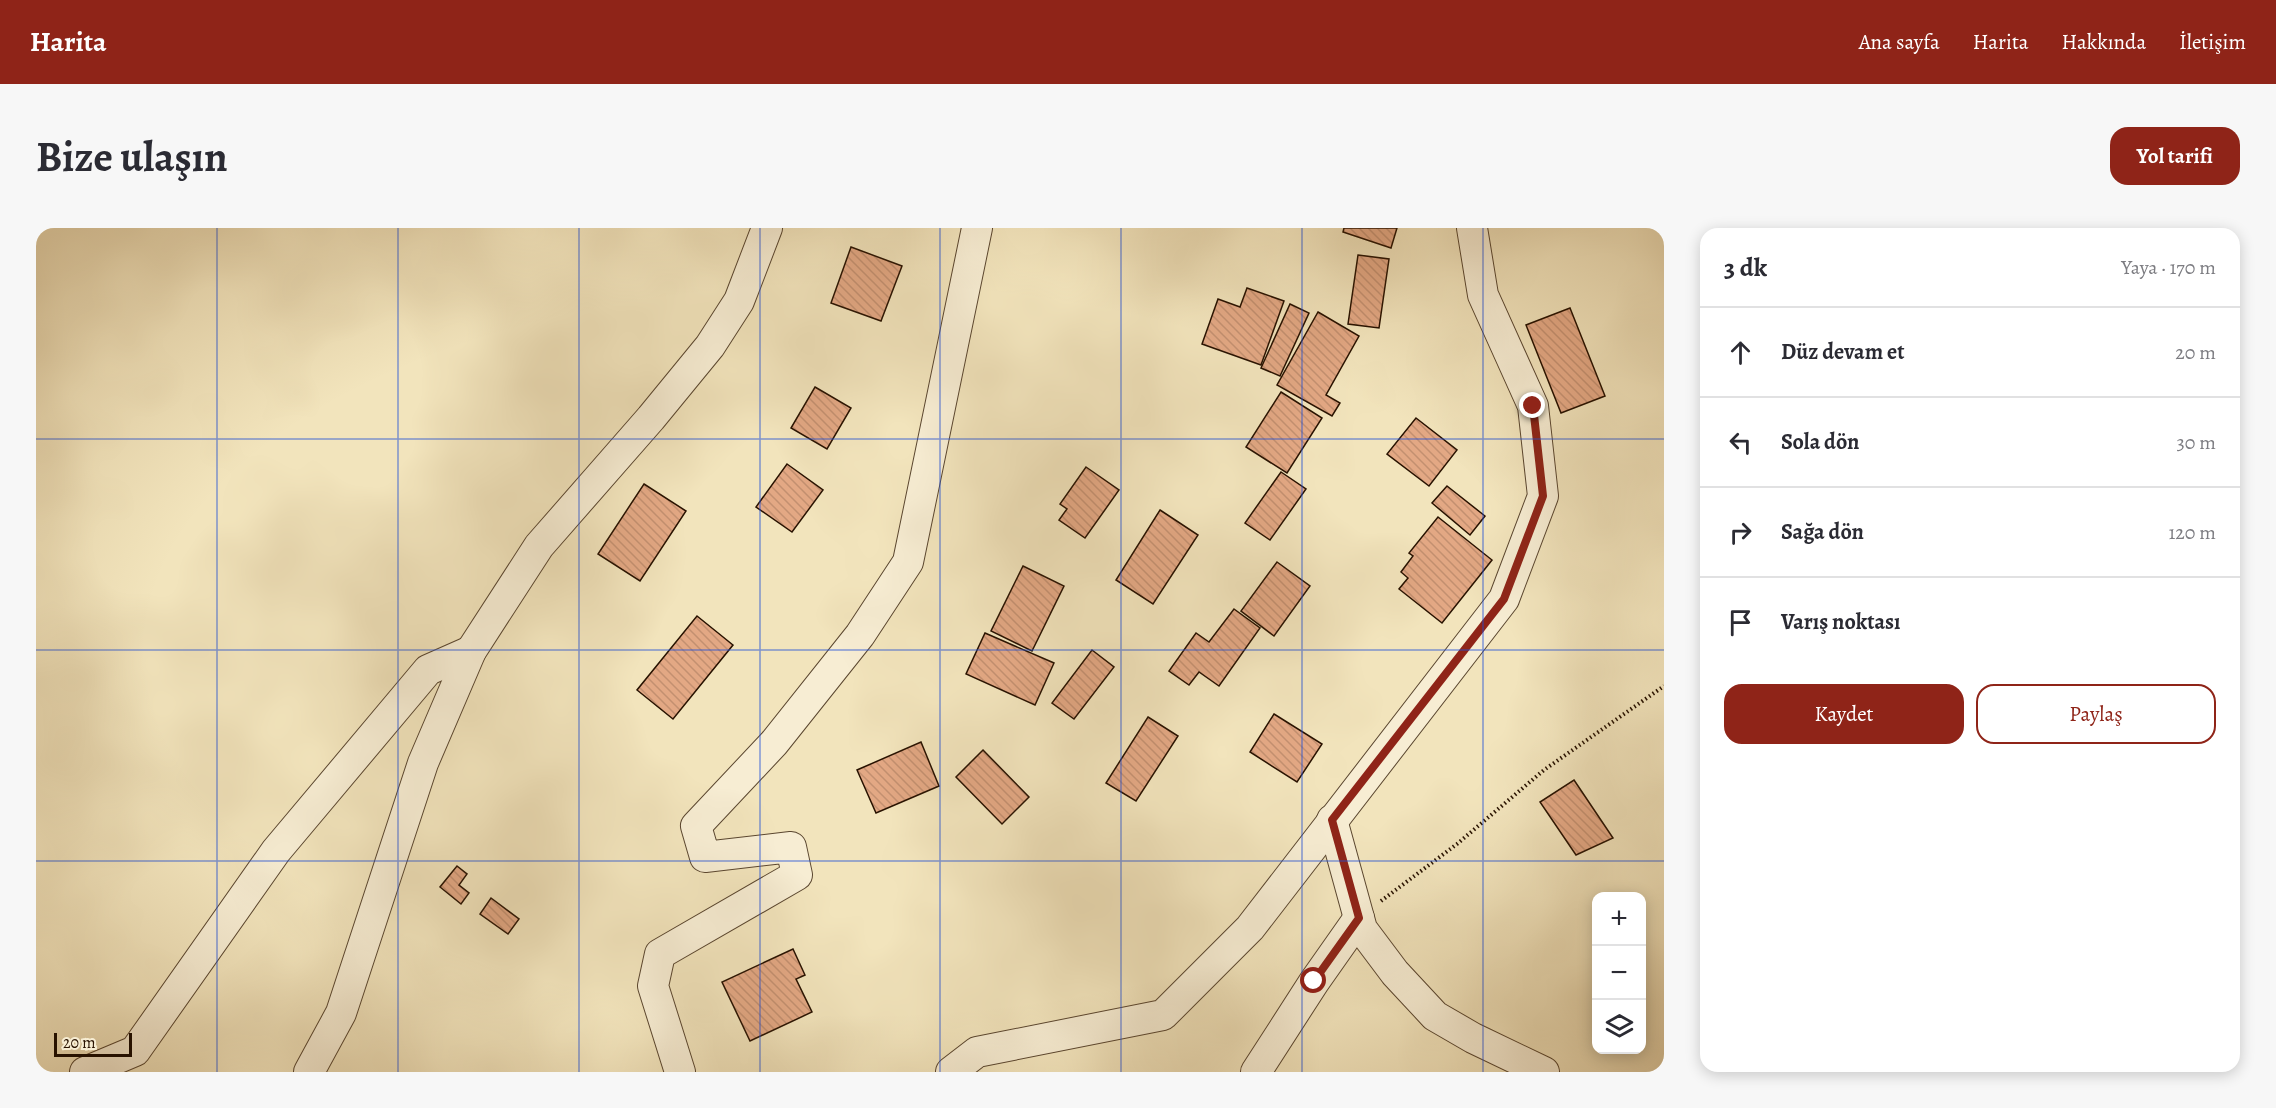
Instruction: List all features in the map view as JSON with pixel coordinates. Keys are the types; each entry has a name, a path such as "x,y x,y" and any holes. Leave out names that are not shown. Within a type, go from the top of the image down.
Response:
{"street":[{"path":"309,1072 341,1013 423,763 471,651 539,546 651,418 710,346 739,301 766,228"},
{"path":"680,1072 653,986 660,954 797,876 791,847 705,857 696,826 774,743 796,716 860,635 908,562 977,228"},
{"path":"951,1072 977,1052 1163,1015 1250,928 1504,599 1543,496 1533,406 1483,295 1472,228"},
{"path":"85,1072 135,1051 276,851 428,670 471,651"},
{"path":"1332,820 1362,929 1395,973 1435,1016 1473,1038 1544,1072"},
{"path":"1256,1072 1314,981 1359,918"}],"path":[{"path":"1359,918 1457,844 1544,770 1664,686"}],"building":[{"path":"1344,228 1397,228 1391,248 1343,232"},
{"path":"851,247 902,266 881,321 831,303"},
{"path":"1358,255 1389,259 1379,328 1348,324"},
{"path":"1247,288 1284,301 1261,365 1202,344 1218,299 1240,307"},
{"path":"1290,304 1309,313 1280,376 1261,368"},
{"path":"1570,308 1605,396 1561,413 1526,325"},
{"path":"1318,312 1359,336 1326,395 1340,403 1332,416 1277,385"},
{"path":"815,387 851,408 827,449 791,428"},
{"path":"1281,392 1322,418 1287,473 1246,447"},
{"path":"1416,418 1457,450 1429,486 1387,454"},
{"path":"787,464 823,490 792,532 756,507"},
{"path":"1086,467 1119,490 1085,538 1059,520 1067,509 1060,504"},
{"path":"1281,472 1306,489 1270,540 1245,523"},
{"path":"644,484 686,511 640,581 598,554"},
{"path":"1447,486 1485,516 1470,535 1432,503"},
{"path":"1160,510 1198,535 1153,604 1116,580"},
{"path":"1438,517 1492,560 1442,623 1399,589 1408,578 1401,572 1413,556 1409,553"},
{"path":"1277,562 1310,586 1274,636 1241,611"},
{"path":"1023,566 1064,586 1032,651 991,631"},
{"path":"1234,609 1260,628 1219,686 1199,672 1189,685 1169,671 1196,633 1209,642"},
{"path":"697,616 733,645 673,719 637,690"},
{"path":"985,633 1054,663 1035,705 966,674"},
{"path":"1092,650 1114,667 1074,719 1052,703"},
{"path":"1274,714 1322,744 1297,782 1250,752"},
{"path":"1148,717 1178,736 1136,801 1106,783"},
{"path":"921,742 939,786 876,813 857,770"},
{"path":"983,750 1029,797 1002,824 956,777"},
{"path":"1574,780 1613,838 1576,855 1540,802"},
{"path":"457,866 467,874 459,885 469,893 461,904 440,887"},
{"path":"491,898 519,919 508,934 480,914"},
{"path":"793,949 805,975 796,979 812,1012 750,1041 722,982"}],"route":[{"path":"1314,981 1359,918 1332,820 1504,599 1543,496 1533,406"}]}
